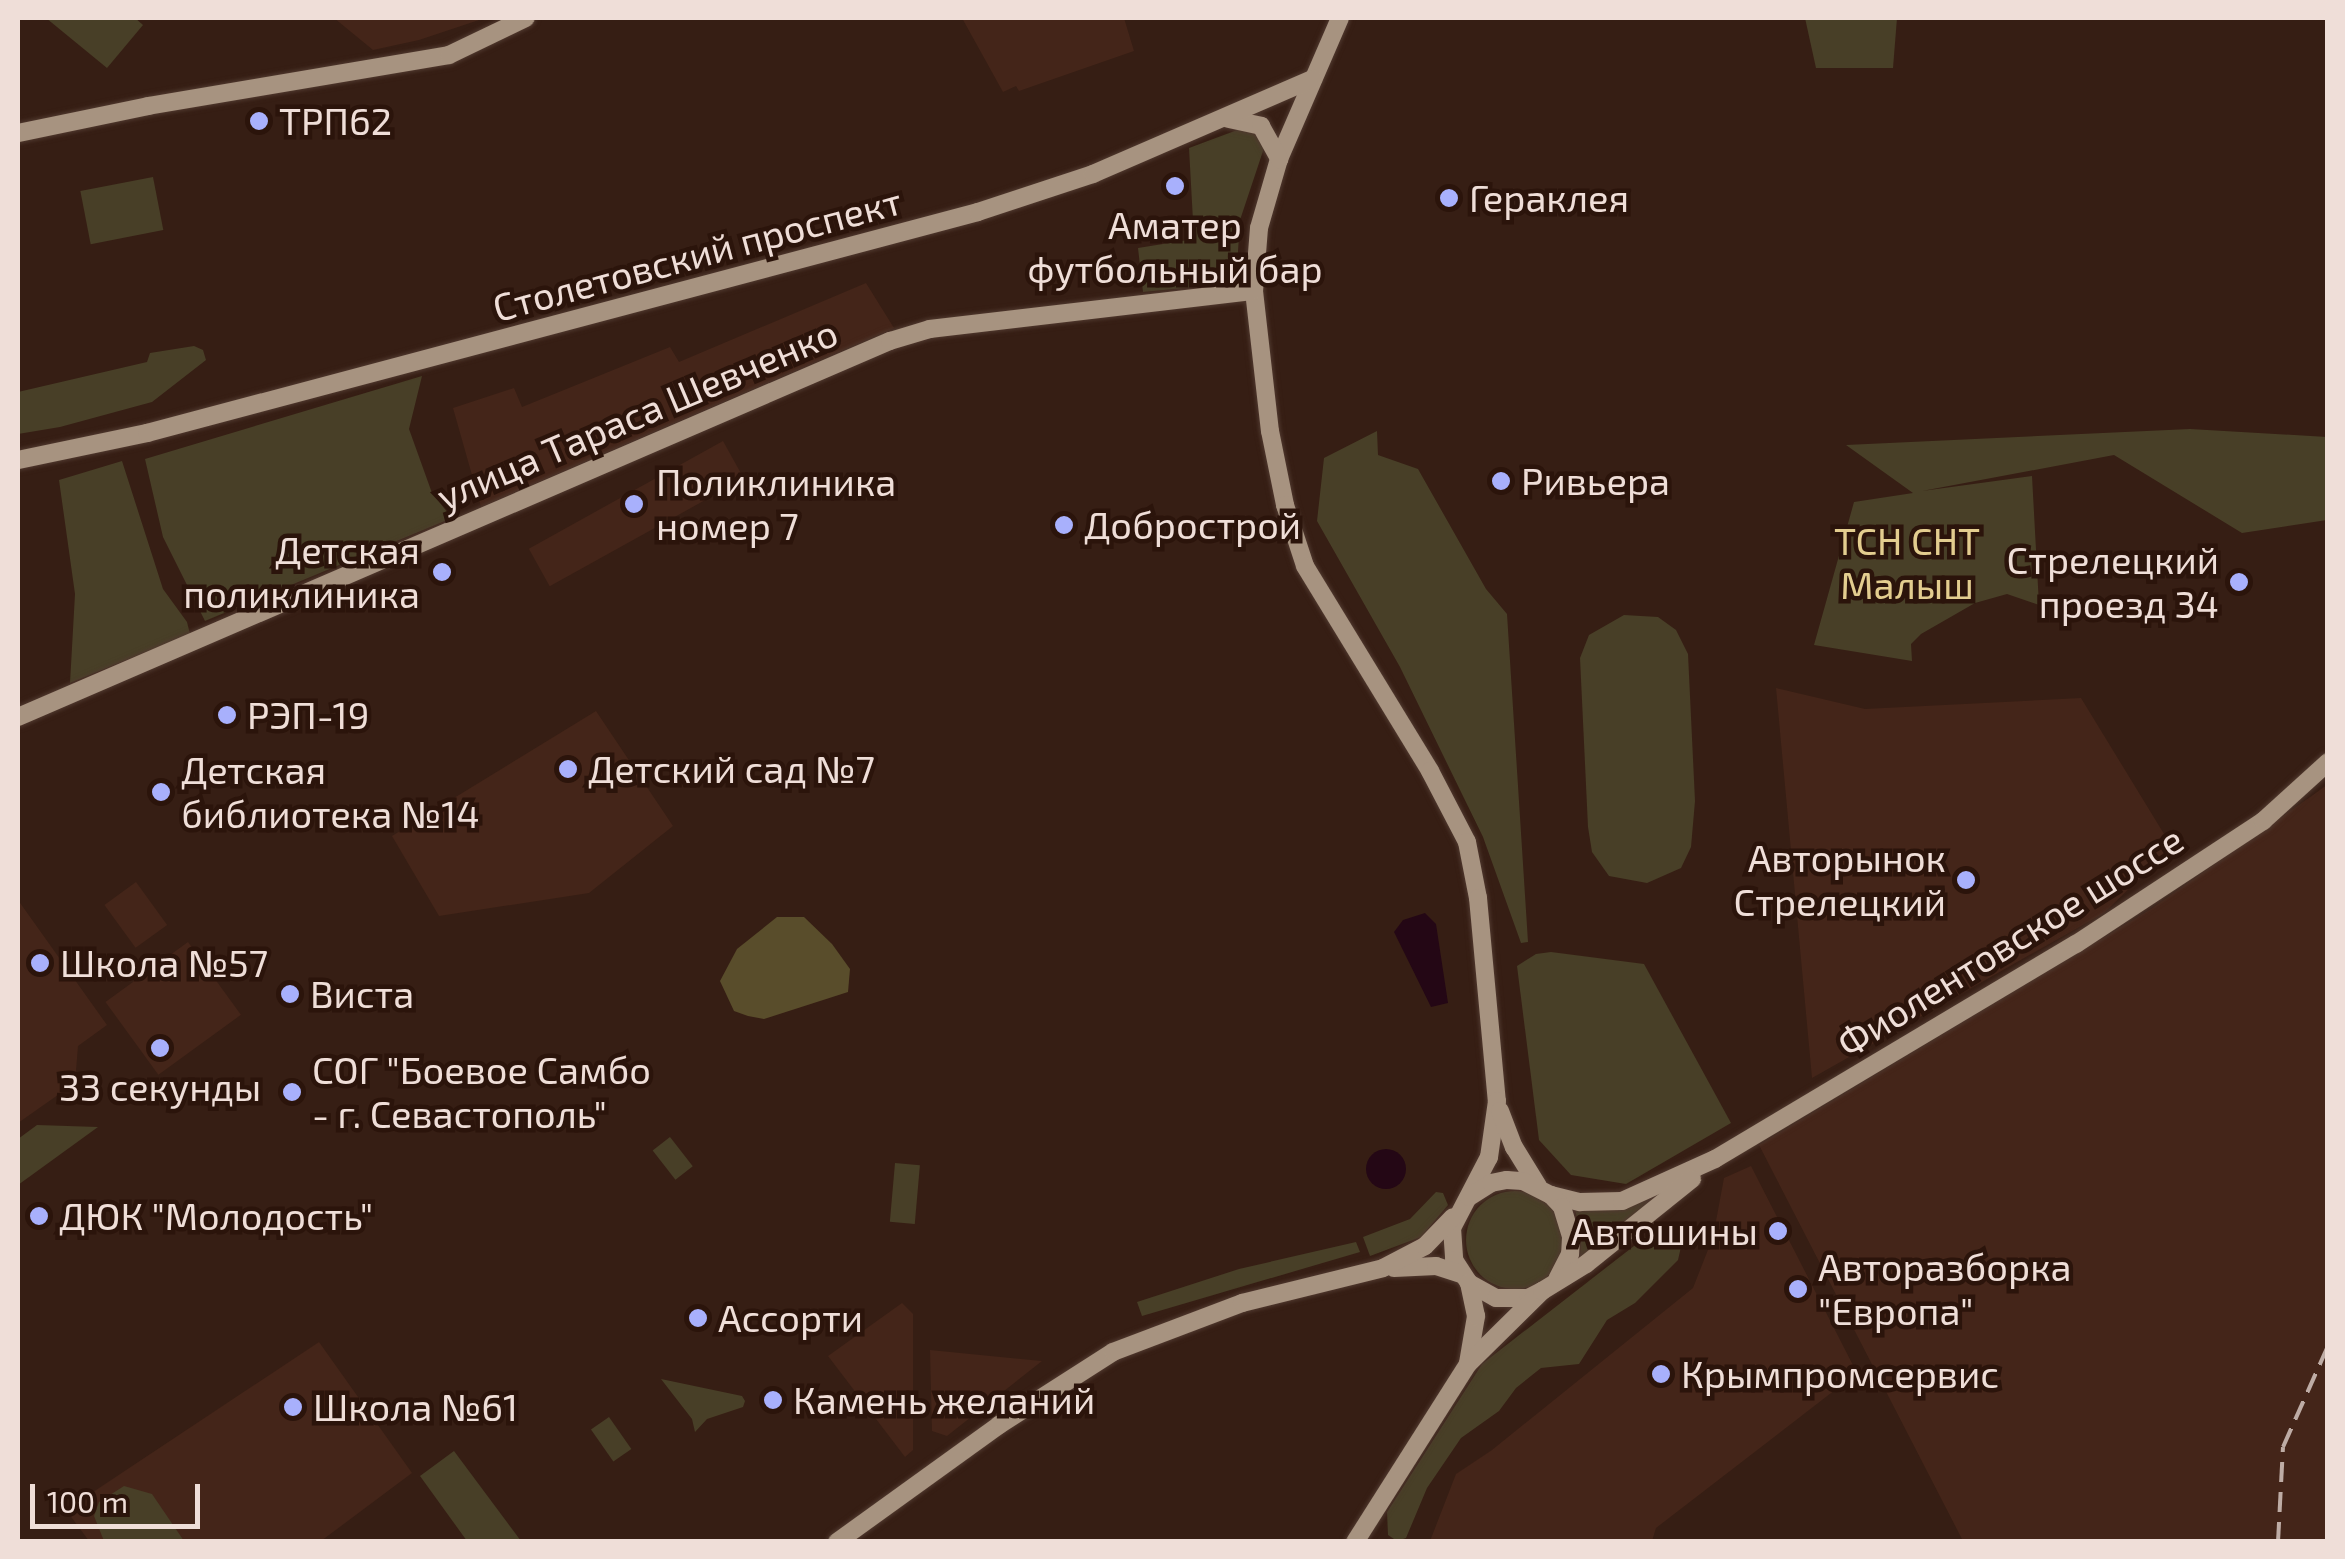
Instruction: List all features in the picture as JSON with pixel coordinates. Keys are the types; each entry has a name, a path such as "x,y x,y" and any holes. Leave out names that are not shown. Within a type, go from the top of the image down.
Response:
{"main road":[{"path":"18,133 148,106 449,55 526,18"},
{"path":"1313,79 1340,18"},
{"name":"Фиолентовское шоссе","path":"1313,79 1279,159 1259,228 1254,291 1270,431 1296,546 1467,842 1480,914 1497,1101 1490,1157 1461,1207 1451,1244 1476,1316 1468,1364"},
{"name":"Столетовский проспект","path":"18,460 166,428 978,212 1092,174 1313,79"},
{"path":"1229,118 1298,112"},
{"path":"1229,118 1261,126 1279,159"},
{"name":"улица Тараса Шевченко","path":"18,717 890,342 930,329 1254,291"},
{"name":"Фиолентовское шоссе","path":"1461,1207 1477,1190 1507,1180 1580,1202 1622,1201 1719,1158 2076,944 2263,821 2328,762"},
{"name":"Фиолентовское шоссе","path":"1355,1542 1468,1364 1548,1286 1570,1254 1572,1238 1562,1207 1544,1190 1514,1147 1497,1101"},
{"name":"Фиолентовское шоссе","path":"1465,1278 1496,1298 1528,1298 1624,1236 1719,1158"},
{"path":"1383,1268 1425,1246 1461,1207"},
{"path":"837,1542 999,1425 1113,1352 1242,1303 1383,1268 1436,1266 1465,1278"}],"shaded area":[{"path":"334,18 485,18 419,40 373,50"},
{"path":"962,18 1124,18 1134,51 1019,91 1016,86 1003,92"},
{"path":"866,283 894,328 481,507 453,408 514,388 522,407 670,347 679,362"},
{"name":"Поликлиника номер 7","path":"723,441 744,479 550,586 529,549"},
{"name":"Авторынок Стрелецкий","path":"1776,688 1865,709 2081,698 2172,847 2104,913 1812,1078"},
{"name":"Детский сад №7","path":"596,711 673,826 589,893 439,916 392,836"},
{"path":"2327,785 2327,1541 1963,1541 1759,1145 2151,909"},
{"path":"136,882 167,925 136,948 104,905"},
{"name":"Школа №57","path":"18,900 107,1025 78,1046 75,1083 18,1123"},
{"path":"1425,913 1436,924 1448,1003 1431,1007 1394,932 1403,920"},
{"path":"777,917 804,917 832,944 850,969 848,992 764,1019 734,1011 720,981 737,949"},
{"path":"188,942 241,1015 158,1075 105,1002"},
{"path":"1386,1149 1400,1155 1406,1169 1400,1183 1386,1189 1372,1183 1366,1169 1372,1155"},
{"path":"1751,1166 1857,1373 1656,1528 1652,1541 1430,1541 1456,1474 1492,1450 1693,1288 1713,1237 1724,1178"},
{"path":"902,1303 913,1314 913,1450 905,1457 828,1356"},
{"name":"Школа №61","path":"319,1342 412,1473 321,1541 89,1541 66,1510"},
{"path":"930,1350 1042,1361 947,1436 932,1431"}],"green space":[{"path":"46,18 135,18 143,25 107,68"},
{"path":"1805,18 1897,18 1893,68 1816,68"},
{"path":"1248,126 1265,145 1240,220 1236,283 1143,292 1138,248 1194,239 1189,148"},
{"path":"153,177 163,230 91,244 80,191"},
{"path":"194,346 203,350 206,360 152,402 18,434 18,392 147,362 150,353"},
{"path":"422,376 409,429 432,493 452,518 205,621 163,537 145,459"},
{"name":"ТСН СНТ Малыш","path":"2190,429 2327,437 2327,520 2242,533 2114,455 1922,491 2032,476 2039,605 2007,594 1975,603 1921,634 1911,644 1912,661 1814,645 1854,502 1913,493 1846,445"},
{"path":"1377,431 1378,455 1418,469 1486,589 1507,614 1528,942 1521,943 1483,837 1400,667 1317,521 1324,458"},
{"path":"122,461 163,589 187,622 190,634 70,683 75,594 59,480"},
{"path":"1624,615 1658,617 1676,630 1688,654 1695,801 1691,847 1681,868 1647,883 1609,876 1592,852 1588,827 1580,658 1589,635"},
{"path":"1551,952 1644,964 1731,1123 1626,1184 1571,1175 1539,1140 1517,966 1536,954"},
{"path":"37,1125 98,1127 18,1185 18,1139"},
{"path":"670,1137 693,1166 675,1180 653,1151"},
{"path":"895,1163 920,1165 915,1224 890,1222"},
{"path":"1676,1184 1580,1261 1581,1233 1574,1206"},
{"path":"1515,1191 1534,1194 1550,1205 1561,1221 1561,1259 1550,1275 1534,1286 1515,1289 1496,1286 1480,1275 1469,1259 1466,1240 1469,1221 1480,1205 1496,1194"},
{"path":"1436,1192 1443,1193 1448,1205 1421,1237 1370,1256 1363,1237 1410,1219"},
{"path":"1669,1224 1683,1238 1678,1260 1635,1303 1607,1320 1579,1364 1541,1368 1516,1388 1499,1411 1461,1438 1427,1488 1406,1538 1397,1541 1388,1535 1387,1512 1482,1364 1661,1225"},
{"path":"1356,1242 1360,1252 1142,1316 1137,1302 1239,1269"},
{"path":"661,1379 742,1396 745,1401 743,1407 707,1419 695,1432 692,1419"},
{"path":"609,1417 631,1449 613,1462 591,1430"},
{"path":"454,1451 521,1541 467,1541 420,1476"},
{"path":"124,1486 152,1494 184,1541 104,1541 94,1516 99,1502"}],"railway":[{"path":"2278,1542 2283,1447 2328,1346"}],"place":[{"name":"ТРП62","path":"259,121"},
{"name":"Аматер футбольный бар","path":"1175,186"},
{"name":"Гераклея","path":"1449,198"},
{"name":"Ривьера","path":"1501,481"},
{"name":"Поликлиника номер 7","path":"634,504"},
{"name":"Добрострой","path":"1064,525"},
{"name":"Детская поликлиника","path":"442,572"},
{"name":"Стрелецкий проезд 34","path":"2239,582"},
{"name":"РЭП-19","path":"227,715"},
{"name":"Детский сад №7","path":"568,769"},
{"name":"Детская библиотека №14","path":"161,792"},
{"name":"Авторынок Стрелецкий","path":"1966,880"},
{"name":"Школа №57","path":"40,963"},
{"name":"Виста","path":"290,994"},
{"name":"33 секунды","path":"160,1048"},
{"name":"СОГ \"Боевое Самбо - г. Севастополь\"","path":"292,1092"},
{"name":"ДЮК \"Молодость\"","path":"39,1216"},
{"name":"Автошины","path":"1778,1231"},
{"name":"Авторазборка \"Европа\"","path":"1798,1289"},
{"name":"Ассорти","path":"698,1318"},
{"name":"Крымпромсервис","path":"1661,1374"},
{"name":"Камень желаний","path":"773,1400"},
{"name":"Школа №61","path":"293,1407"}]}
